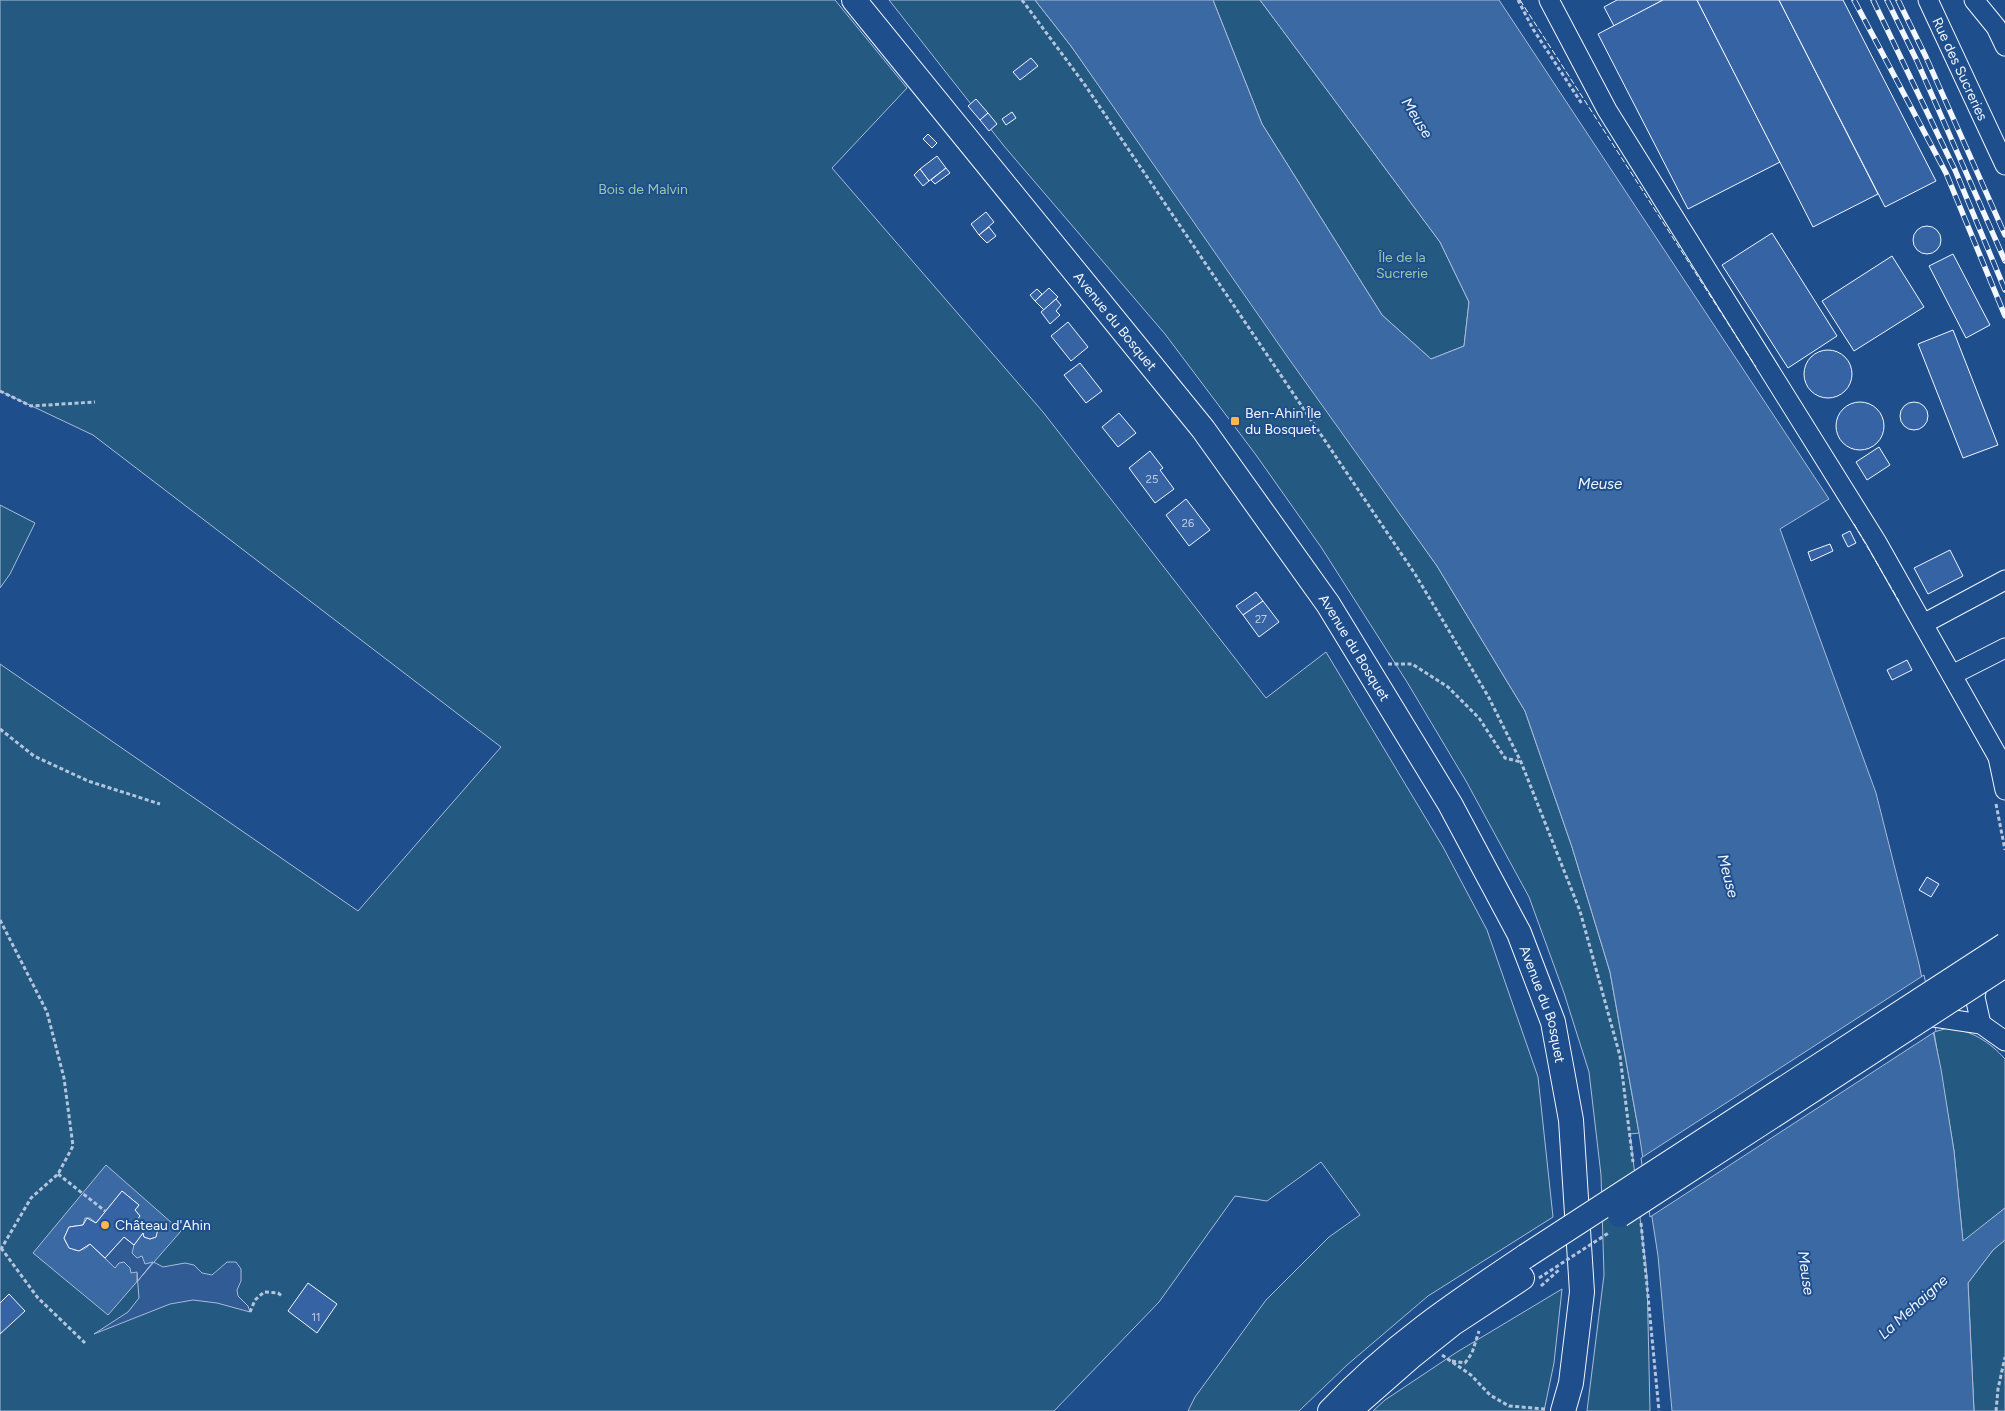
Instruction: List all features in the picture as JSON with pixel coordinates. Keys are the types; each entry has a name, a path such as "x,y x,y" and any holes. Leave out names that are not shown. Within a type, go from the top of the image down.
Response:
{"main road":[{"name":"Avenue du Bosquet","path":"854,0 1204,429 1328,604 1365,663 1450,804 1519,933 1553,1022 1571,1120 1582,1292 1571,1383 1563,1411"},
{"path":"1330,1411 1362,1376 1444,1310 1531,1263 1977,984 2005,945"},
{"path":"1350,1411 1452,1324 1531,1263 1994,962"}],"street":[{"path":"1549,0 1607,110 1876,541 2002,760 2000,796"},
{"name":"Rue des Sucreries","path":"1928,0 2004,158"},
{"path":"1974,0 1996,27 2005,46"},
{"path":"1923,624 2005,580"},
{"path":"1952,675 2005,648"},
{"path":"1977,984 1976,1010 1981,1024"},
{"path":"1927,1016 1981,1024 2005,1041"}],"path":[{"path":"1022,0 1085,85 1414,574 1488,696 1521,762 1580,911 1620,1056 1633,1163"},
{"path":"0,391 31,406 95,402"},
{"path":"1365,663 1412,664 1448,687 1478,718 1504,758 1521,762"},
{"path":"0,729 34,756 88,781 160,804"},
{"path":"2000,796 2005,850"},
{"path":"0,920 47,1012 64,1078 73,1146 58,1174 31,1198 0,1248 38,1298 85,1342"},
{"path":"58,1174 105,1211"},
{"path":"1641,1221 1660,1411"},
{"path":"250,1312 255,1300 264,1292 278,1293 283,1297"},
{"path":"1436,1350 1471,1374 1490,1395 1509,1406 1563,1411"},
{"path":"1996,1411 1998,1389 2005,1357"}],"green space":[{"name":"Bois de Malvin","path":"0,0 835,0 907,88 832,168 1043,412 1266,698 1326,652 1443,847 1487,930 1538,1077 1553,1217 1428,1296 1347,1365 1299,1411 1188,1411 1195,1397 1266,1300 1329,1237 1360,1215 1321,1162 1267,1201 1235,1196 1159,1302 1054,1411 0,1411 0,664 358,911 501,747 93,435 0,391"},
{"path":"889,0 1035,0 1071,46 1437,566 1525,711 1572,847 1610,972 1639,1133 1630,1134 1647,1276 1650,1411 1587,1411 1604,1275 1601,1175 1589,1072 1564,993 1529,897 1466,781 1407,682 1321,547 1256,455 1165,334 1004,146"},
{"name":"Île de la Sucrerie","path":"1213,0 1260,0 1440,242 1469,302 1464,346 1431,359 1382,315 1262,124"},
{"path":"0,505 35,523 10,574 0,588"},
{"path":"1948,1028 1964,1031 1980,1038 2005,1059 2005,1208 1963,1242 1954,1151 1934,1032"},
{"path":"2005,1240 2005,1411 1974,1411 1968,1283 1993,1250"},
{"path":"1562,1289 1554,1363 1544,1411 1373,1411 1385,1400 1457,1352"}],"shaded area":[{"path":"124,1237 135,1246 142,1256 163,1267 185,1263 194,1265 202,1273 212,1275 227,1262 236,1262 241,1269 241,1281 237,1290 238,1296 248,1306 250,1312 217,1303 193,1300 170,1304 94,1334 128,1312 139,1298 137,1273 133,1275 119,1263 115,1269 105,1258"}],"water":[{"name":"Meuse","path":"1035,0 1213,0 1262,124 1382,315 1431,359 1464,346 1469,302 1440,242 1260,0 1499,0 1829,499 1780,529 1876,793 1919,964 1941,1069 1954,1151 1963,1241 2005,1208 2005,1240 1993,1250 1968,1283 1974,1411 1672,1411 1658,1256 1639,1133 1610,972 1572,847 1525,711 1437,566 1289,359 1071,46"},
{"path":"106,1165 181,1231 141,1277 153,1262 145,1264 142,1256 137,1258 132,1253 134,1245 143,1233 144,1237 150,1239 156,1237 155,1224 149,1223 142,1229 134,1223 140,1216 135,1210 139,1205 122,1191 96,1223 90,1218 85,1218 83,1225 69,1227 64,1238 72,1249 83,1250 90,1244 115,1268 119,1263 124,1262 130,1268 131,1273 137,1272 137,1282 108,1315 33,1253"}],"pier":[{"path":"1924,975 1936,1031 1650,1217 1641,1158"}],"building":[{"path":"1617,0 1663,0 1614,26 1604,7"},
{"path":"1663,0 1697,0 1780,162 1688,209 1598,34"},
{"path":"1697,0 1779,0 1878,194 1813,227"},
{"path":"1779,0 1843,0 1936,181 1885,207"},
{"path":"1031,58 1038,66 1020,80 1013,72"},
{"path":"976,99 988,113 980,120 968,106"},
{"path":"1012,112 1016,118 1006,125 1002,119"},
{"path":"988,113 997,124 989,131 980,120"},
{"path":"928,134 937,143 932,148 923,139"},
{"path":"937,156 946,168 929,181 920,169"},
{"path":"946,168 950,173 935,184 931,180"},
{"path":"920,169 929,181 923,186 914,175"},
{"path":"986,212 994,222 979,235 971,224"},
{"path":"1927,226 1937,230 1941,240 1937,250 1927,254 1917,250 1913,240 1917,230"},
{"path":"989,227 996,236 987,243 979,235"},
{"path":"1772,233 1837,336 1788,368 1722,265"},
{"path":"1953,254 1990,325 1966,338 1929,266"},
{"path":"1892,256 1924,307 1854,351 1822,301"},
{"path":"1049,288 1058,297 1044,310 1035,301"},
{"path":"1037,289 1042,294 1035,301 1030,295"},
{"path":"1056,299 1061,305 1056,311 1060,315 1050,324 1041,312"},
{"path":"1068,322 1088,347 1071,361 1051,336"},
{"path":"1953,330 1998,445 1963,458 1918,344"},
{"path":"1823,350 1833,350 1845,357 1852,369 1852,379 1845,391 1833,398 1823,398 1815,394 1808,387 1804,379 1804,369 1808,361 1815,354"},
{"path":"1080,363 1102,391 1086,403 1064,375"},
{"path":"1860,402 1869,404 1877,409 1882,417 1884,426 1882,435 1877,443 1869,448 1860,450 1851,448 1843,443 1838,435 1836,426 1838,417 1843,409 1851,404"},
{"path":"1914,402 1924,406 1928,416 1924,426 1914,430 1904,426 1900,416 1904,406"},
{"path":"1119,413 1136,433 1118,447 1102,427"},
{"path":"1879,447 1890,465 1867,480 1856,462"},
{"path":"1150,451 1163,468 1160,470 1174,489 1155,503 1129,468"},
{"path":"1186,499 1210,530 1189,546 1166,515"},
{"path":"1850,531 1856,543 1848,547 1842,535"},
{"path":"1830,544 1833,551 1811,561 1808,552"},
{"path":"1950,550 1963,576 1928,594 1914,568"},
{"path":"1256,592 1263,601 1243,615 1236,606"},
{"path":"1263,601 1279,622 1259,637 1243,615"},
{"path":"1907,660 1912,670 1892,680 1887,670"},
{"path":"1927,877 1939,884 1931,897 1919,890"},
{"name":"Château d'Ahin","path":"122,1191 139,1205 135,1210 140,1216 134,1223 142,1229 149,1223 155,1224 158,1229 156,1237 150,1239 144,1237 143,1233 134,1245 124,1237 105,1258 90,1244 79,1251 69,1248 64,1238 69,1227 83,1225 87,1218 96,1223"},
{"path":"308,1283 337,1304 317,1333 288,1311"},
{"path":"9,1294 25,1311 0,1334 0,1303"}],"railway":[{"path":"1854,0 1946,173 2005,316"},
{"path":"1873,0 1955,170 2005,290"},
{"path":"1887,0 1917,61 2005,261"},
{"path":"1898,0 1926,57 2005,235"}],"fence":[{"path":"1520,0 1756,367"},
{"path":"1854,524 1899,601"}],"place":[{"name":"Ben-Ahin Île du Bosquet","path":"1235,421"},
{"name":"Château d'Ahin","path":"105,1225"}],"water label":[{"name":"La Mehaigne","path":"1913,1307"}]}
